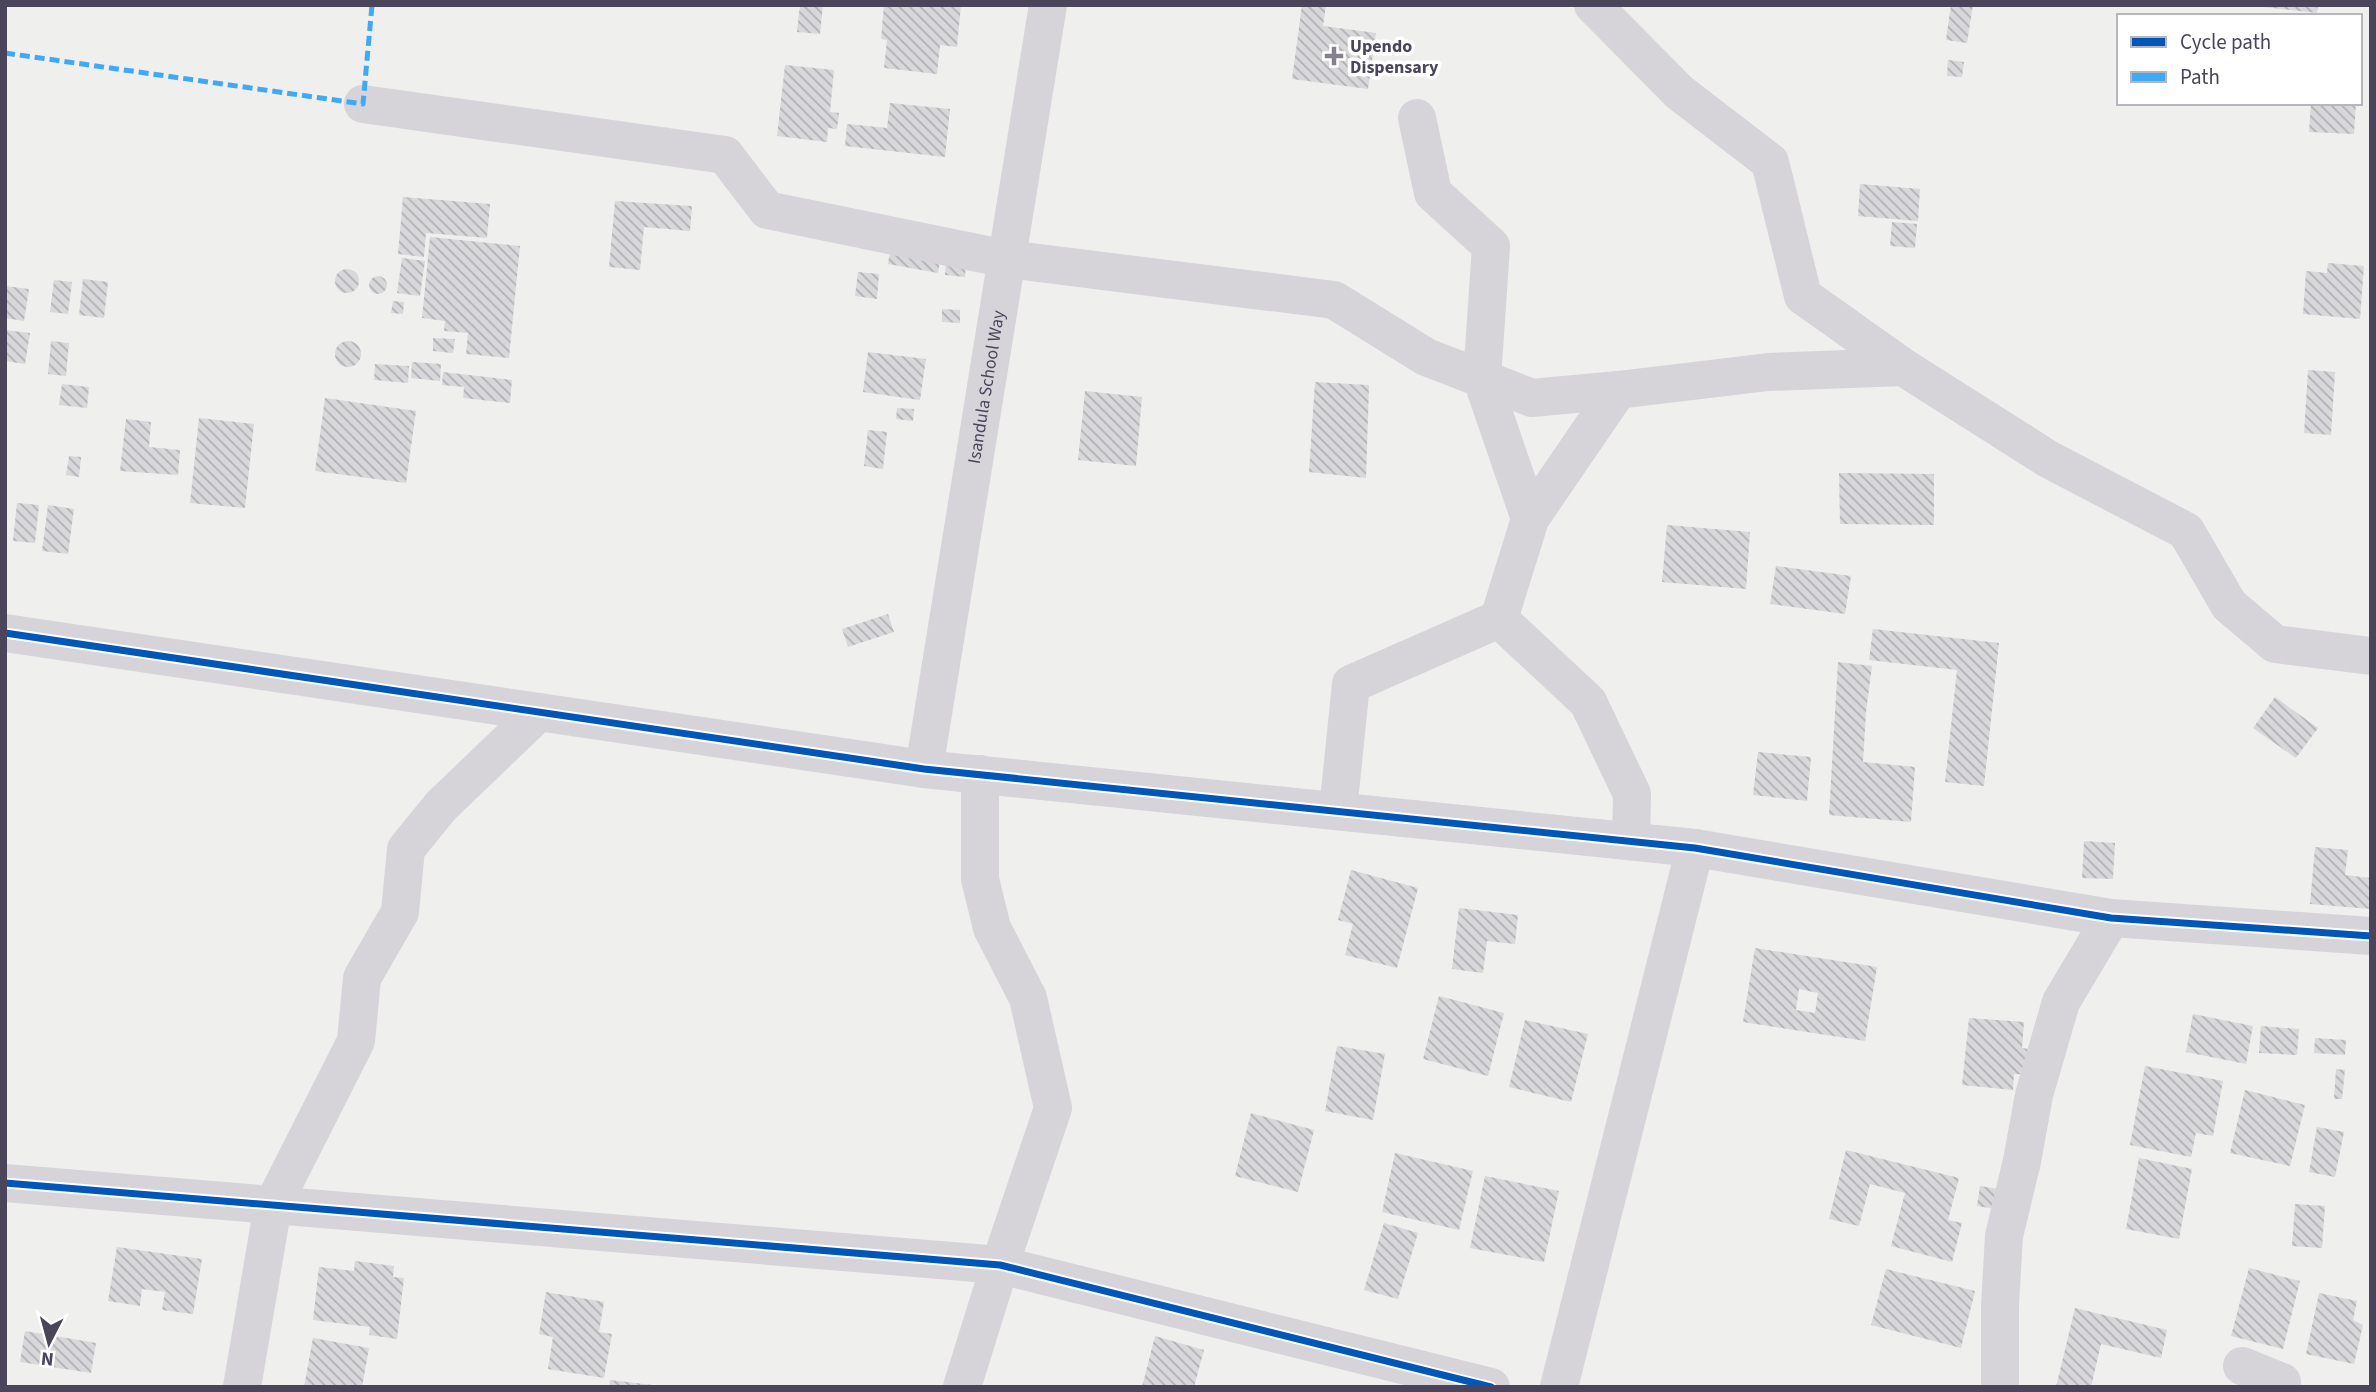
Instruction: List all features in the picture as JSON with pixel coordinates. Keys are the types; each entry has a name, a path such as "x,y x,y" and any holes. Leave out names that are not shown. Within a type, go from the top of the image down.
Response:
{"street":[{"name":"Isandula School Way","path":"924,769 1048,5"},
{"path":"1593,5 1679,92 1770,162 1803,296 1903,367 2048,459 2186,531 2229,605 2275,644 2371,656"},
{"path":"363,104 725,155 767,210 1007,259 1334,300 1426,357 1532,398 1768,372 1903,367"},
{"path":"1417,118 1433,193 1491,246 1482,379 1530,519"},
{"path":"1338,811 1351,684 1499,619 1530,519 1618,390"},
{"path":"1499,619 1588,702 1632,794 1631,841"},
{"path":"5,633 924,769 1695,848 2111,918 2371,936"},
{"path":"242,1387 273,1205 356,1041 362,978 400,912 406,849 442,806 539,712"},
{"path":"962,1387 1053,1108 1028,998 992,928 980,879 980,774"},
{"path":"1559,1387 1695,848"},
{"path":"2000,1387 2000,1305 2004,1236 2022,1161 2034,1094 2061,1002 2111,918"},
{"path":"5,1183 1000,1265 1491,1387"},
{"path":"2242,1366 2282,1382 2281,1387"}],"building":[{"path":"800,5 823,5 820,34 797,32"},
{"path":"884,5 961,5 957,47 940,45 937,74 884,68 887,40 881,39"},
{"name":"Upendo Dispensary","path":"1302,5 1326,5 1323,26 1376,33 1368,89 1292,79"},
{"path":"1951,5 1973,5 1967,43 1946,40"},
{"path":"2264,5 2318,5 2317,13"},
{"path":"1948,60 1964,62 1962,77 1947,76"},
{"path":"785,65 834,70 830,112 839,113 837,129 828,128 827,142 777,136"},
{"path":"890,103 950,109 945,157 845,146 847,124 887,128"},
{"path":"2311,105 2356,105 2354,134 2309,132"},
{"path":"1860,184 1920,189 1918,221 1858,216"},
{"path":"403,197 490,204 487,238 426,233 424,257 398,254"},
{"path":"615,201 692,206 690,231 644,227 640,270 609,267"},
{"path":"1892,222 1917,224 1915,248 1890,246"},
{"path":"430,237 520,246 509,358 466,354 468,333 444,331 445,321 422,318"},
{"path":"891,245 941,254 938,273 888,264"},
{"path":"402,258 425,261 420,296 397,293"},
{"path":"946,260 966,261 965,277 945,275"},
{"path":"2328,263 2364,266 2360,319 2303,314 2306,271 2327,273"},
{"path":"347,269 356,272 359,281 356,290 347,293 338,290 335,281 338,272"},
{"path":"858,272 879,274 877,299 855,296"},
{"path":"378,276 384,279 387,285 384,291 378,294 372,291 369,285 372,279"},
{"path":"83,279 108,282 104,318 79,315"},
{"path":"54,280 72,282 68,314 50,312"},
{"path":"5,286 29,289 24,321 5,318"},
{"path":"393,301 404,302 403,314 391,313"},
{"path":"942,309 960,310 960,323 942,322"},
{"path":"5,330 30,333 25,364 5,361"},
{"path":"433,338 455,339 453,353 433,351"},
{"path":"51,341 69,343 66,376 48,374"},
{"path":"348,341 357,345 361,354 357,363 348,367 339,363 335,354 339,345"},
{"path":"868,352 926,359 920,400 863,392"},
{"path":"412,362 441,364 440,381 411,378"},
{"path":"375,364 409,366 408,383 374,380"},
{"path":"2308,370 2335,372 2331,435 2304,433"},
{"path":"443,372 512,380 510,403 463,398 464,387 442,385"},
{"path":"1315,382 1369,385 1366,478 1309,472"},
{"path":"62,384 89,387 87,408 59,405"},
{"path":"1085,391 1142,397 1136,466 1078,460"},
{"path":"325,398 416,411 406,483 315,471"},
{"path":"897,408 914,409 913,421 896,419"},
{"path":"199,418 254,424 245,508 190,503"},
{"path":"126,419 151,422 149,447 180,450 178,475 120,471"},
{"path":"868,430 887,432 883,469 864,466"},
{"path":"69,456 81,457 79,477 66,475"},
{"path":"1839,473 1934,474 1934,525 1840,524"},
{"path":"17,503 39,505 35,543 13,541"},
{"path":"48,505 74,509 68,554 42,551"},
{"path":"1667,525 1750,532 1746,589 1662,582"},
{"path":"1776,566 1851,576 1845,614 1770,604"},
{"path":"888,614 894,632 848,647 842,629"},
{"path":"1873,629 1999,643 1984,786 1945,782 1957,670 1869,660"},
{"path":"1838,662 1872,666 1863,762 1915,767 1911,822 1829,815"},
{"path":"2275,697 2318,728 2296,758 2253,728"},
{"path":"1758,752 1811,757 1807,801 1753,795"},
{"path":"2084,841 2115,843 2113,879 2082,878"},
{"path":"2315,847 2348,850 2345,875 2371,878 2371,909 2310,904"},
{"path":"1351,870 1418,888 1397,968 1345,955 1353,924 1338,920"},
{"path":"1459,908 1518,915 1515,944 1487,941 1483,973 1452,969"},
{"path":"1755,948 1877,967 1865,1041 1743,1022","holes":["1799,989 1818,993 1815,1013 1796,1010"]},
{"path":"1439,996 1504,1013 1488,1076 1423,1059"},
{"path":"2193,1014 2253,1026 2246,1064 2186,1052"},
{"path":"1969,1018 2024,1022 2022,1048 2035,1050 2032,1075 2014,1074 2013,1090 1962,1085"},
{"path":"1525,1020 1588,1034 1571,1102 1509,1087"},
{"path":"2261,1026 2299,1029 2297,1055 2259,1053"},
{"path":"2315,1038 2346,1040 2345,1055 2314,1053"},
{"path":"1337,1046 1385,1054 1373,1120 1325,1111"},
{"path":"2145,1066 2223,1081 2213,1136 2196,1133 2191,1157 2130,1145"},
{"path":"2336,1069 2345,1070 2342,1099 2334,1099"},
{"path":"2245,1090 2305,1105 2290,1166 2230,1153"},
{"path":"1251,1113 1314,1130 1298,1192 1235,1176"},
{"path":"2317,1127 2344,1132 2335,1177 2309,1172"},
{"path":"1846,1150 1959,1178 1948,1220 1962,1223 1952,1262 1891,1246 1905,1193 1870,1184 1859,1226 1829,1219"},
{"path":"1395,1153 1473,1171 1459,1230 1382,1212"},
{"path":"2139,1158 2192,1169 2179,1239 2126,1229"},
{"path":"1485,1176 1559,1191 1544,1262 1470,1248"},
{"path":"1980,1186 2004,1190 2001,1210 1977,1206"},
{"path":"2295,1204 2325,1206 2322,1248 2292,1246"},
{"path":"1384,1223 1418,1233 1398,1299 1364,1290"},
{"path":"117,1247 202,1259 193,1314 162,1310 165,1292 142,1289 140,1306 108,1301"},
{"path":"355,1261 394,1266 393,1277 404,1278 397,1339 369,1335 370,1327 313,1320 319,1267 354,1271"},
{"path":"2249,1268 2300,1281 2283,1349 2231,1336"},
{"path":"1886,1269 1975,1291 1961,1348 1871,1325"},
{"path":"546,1292 604,1302 599,1332 612,1334 604,1378 548,1369 553,1337 539,1334"},
{"path":"2319,1293 2357,1301 2353,1320 2363,1325 2354,1364 2306,1354"},
{"path":"2075,1308 2167,1330 2161,1358 2101,1344 2091,1387 2056,1387"},
{"path":"25,1331 96,1343 91,1373 20,1362"},
{"path":"1155,1336 1204,1350 1194,1387 1142,1387"},
{"path":"313,1338 369,1348 362,1387 304,1387"},
{"path":"610,1380 653,1385 653,1387 609,1387"}],"marked path":[{"path":"5,53 363,104 372,5"}],"cycle path":[{"path":"5,633 924,769 1695,848 2111,918 2371,936"},
{"path":"5,1183 1000,1265 1491,1387"}],"place":[{"name":"Upendo Dispensary","path":"1334,56"}]}
